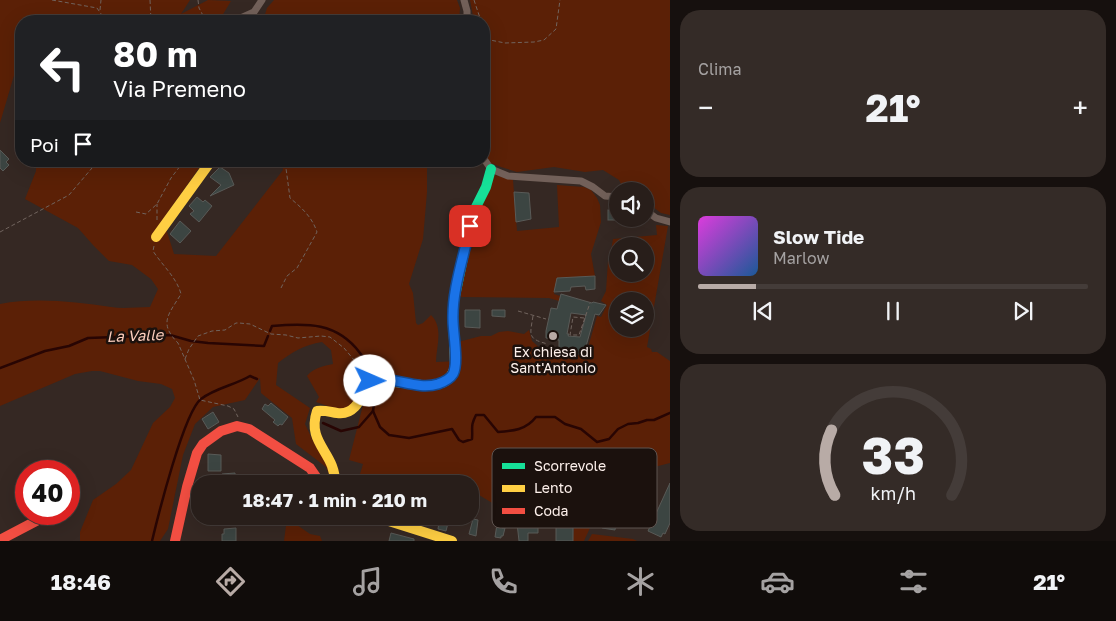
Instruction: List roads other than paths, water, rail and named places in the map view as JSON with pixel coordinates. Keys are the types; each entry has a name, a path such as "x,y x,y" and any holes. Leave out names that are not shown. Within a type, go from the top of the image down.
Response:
{"street":[{"path":"247,15 254,12 262,0"},
{"path":"464,0 467,15"},
{"path":"158,234 207,167"},
{"path":"336,475 336,470 315,437 314,418 317,411 322,410 343,414 352,412 372,381 427,386 448,380 454,373 456,365 452,320 454,301 472,215 486,187 491,169 508,176 520,178 581,181 605,196 609,196"},
{"path":"654,217 670,222"},
{"path":"175,541 197,453 203,444 221,431 237,426 249,429 310,468 315,475"},
{"path":"0,540 28,525"},
{"path":"398,525 434,538 452,541"}],"waterway":[{"name":"La Valle","path":"270,331 272,326 297,325 309,325 331,330 341,335 360,353 371,370 373,377"},
{"name":"La Valle","path":"0,368 45,351 69,346 88,338 170,335 191,341 208,343 264,346 268,336"},
{"path":"152,541 172,466 194,408 201,399 212,392 250,376 257,379"},
{"name":"La Valle","path":"374,382 376,390 373,411 380,427 389,435 409,438 452,429 459,440 463,442 472,439 472,425 476,415 484,415 498,432 524,427 536,417 555,417 565,424 581,429 597,442 609,439 618,429 628,424 654,420 670,413"},
{"path":"323,423 341,431 359,427 373,411"}],"place":[{"name":"Ex chiesa di Sant'Antonio","path":"553,336"}]}
